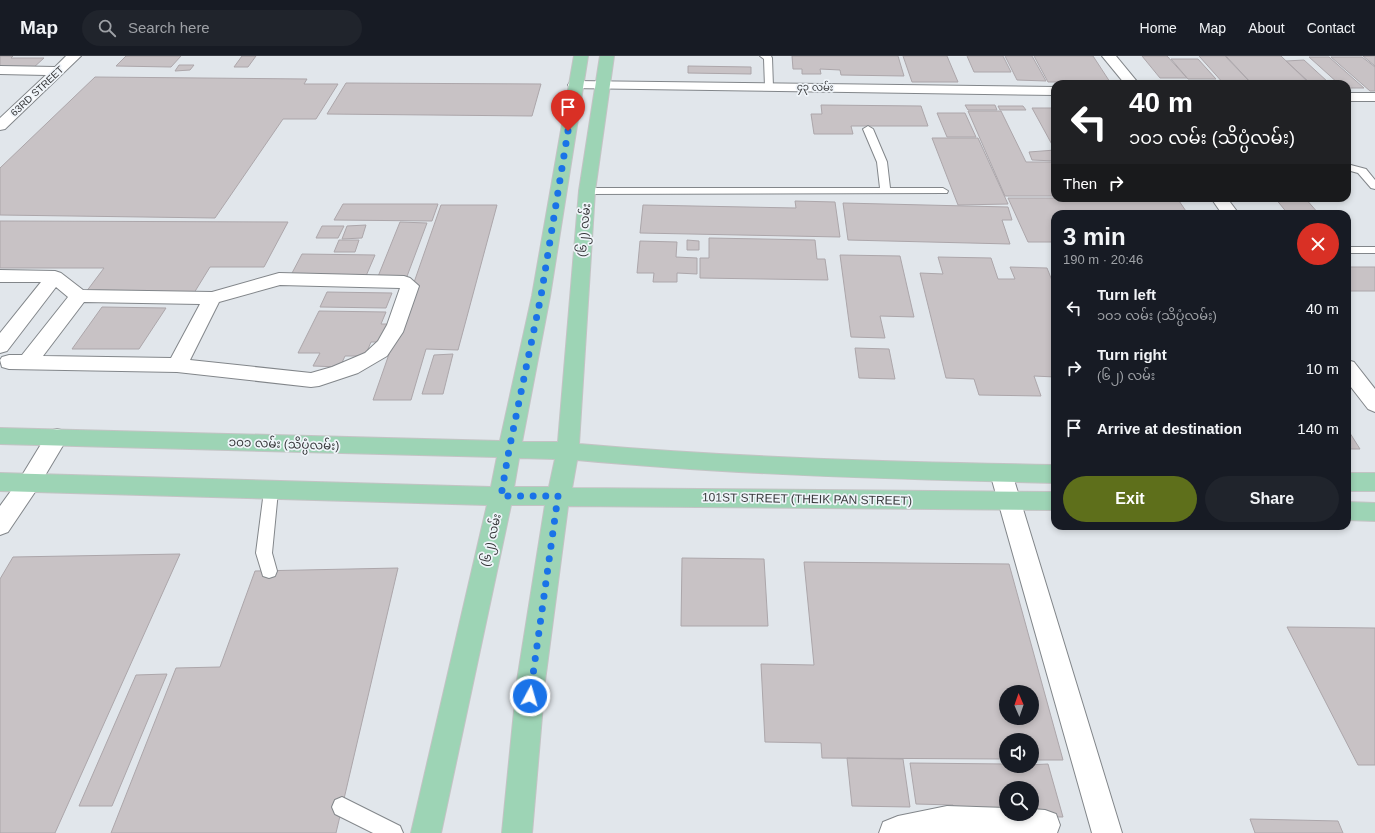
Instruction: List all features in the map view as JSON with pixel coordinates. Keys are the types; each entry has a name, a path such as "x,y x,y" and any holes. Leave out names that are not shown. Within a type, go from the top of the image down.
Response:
{"main road":[{"name":"(၆၂) လမ်း","path":"426,833 501,496 541,296 581,56"},
{"name":"(၆၂) လမ်း","path":"517,833 532,681 558,496 568,452 578,298 587,191 607,56"},
{"name":"၁၀၁ လမ်း (သိပ္ပံလမ်း)","path":"0,436 568,452"},
{"path":"568,452 641,459 744,464 1051,474"},
{"path":"0,482 501,496 558,496"},
{"path":"1351,482 1375,482"},
{"name":"101ST STREET (THEIK PAN STREET)","path":"558,496 1051,501"},
{"path":"1351,511 1375,512"}],"street":[{"name":"63RD STREET","path":"0,126 74,56"},
{"path":"1109,56 1129,80"},
{"path":"0,70 58,71"},
{"name":"၄၃ လမ်း","path":"575,85 1051,91"},
{"path":"1351,97 1375,98"},
{"path":"0,276 55,276 79,296 212,298 279,279 404,282 410,286 394,330 384,348 363,362 330,376 311,380 177,365 7,361"},
{"path":"7,361 55,276"},
{"path":"7,361 79,296"},
{"path":"177,365 212,298"},
{"path":"1351,372 1375,404"},
{"path":"0,525 29,483 57,437"},
{"path":"1001,473 1107,833"},
{"path":"894,833 947,821 1044,825"}],"lane":[{"path":"764,56 768,58 769,87"},
{"path":"868,129 882,162 885,191"},
{"path":"1351,168 1362,171 1375,171"},
{"path":"1362,171 1375,186"},
{"path":"587,191 943,191"},
{"path":"1351,250 1375,250"},
{"path":"269,571 264,553 270,490"},
{"path":"342,807 393,833"}],"building":[{"path":"0,56 13,56 11,58 44,58 32,69 0,68"},
{"path":"126,56 181,56 171,67 116,66"},
{"path":"242,56 256,56 248,67 234,67"},
{"path":"792,56 898,56 904,76 841,75 840,70 820,69 821,74 802,74 802,69 793,69"},
{"path":"903,56 947,56 958,82 912,82"},
{"path":"967,56 1003,56 1011,72 974,72"},
{"path":"1005,56 1032,56 1046,81 1017,80"},
{"path":"1034,56 1093,56 1109,80 1051,80 1051,82 1048,82"},
{"path":"1142,56 1167,56 1187,78 1160,78"},
{"path":"1199,56 1225,56 1248,80 1220,80"},
{"path":"1226,56 1281,56 1306,80 1248,80"},
{"path":"1363,56 1375,56 1375,66"},
{"path":"1309,57 1329,57 1364,88 1351,88 1351,80 1335,80"},
{"path":"1331,57 1362,57 1375,67 1375,91 1370,91"},
{"path":"1171,59 1198,59 1216,79 1188,79"},
{"path":"1304,60 1326,80 1307,80 1286,61"},
{"path":"179,65 194,65 190,70 175,71"},
{"path":"688,66 751,67 751,74 688,73"},
{"path":"95,77 307,79 304,84 338,84 316,119 283,119 215,218 0,215 0,168"},
{"path":"346,83 541,84 532,116 327,114"},
{"path":"821,105 921,106 928,126 851,126 853,134 814,134 811,114 822,114"},
{"path":"965,105 995,105 997,110 968,110"},
{"path":"998,106 1023,106 1026,110 1000,110"},
{"path":"1032,108 1051,108 1051,143"},
{"path":"968,111 1001,111 1026,162 1051,162 1051,196 1005,196"},
{"path":"937,113 965,113 976,137 947,137"},
{"path":"932,138 978,138 1008,204 958,205"},
{"path":"1051,150 1051,161 1032,160 1029,152"},
{"path":"1008,198 1051,198 1051,202 1180,202 1185,210 1051,210 1051,242 1028,242"},
{"path":"795,201 835,202 840,237 640,233 643,205 796,208"},
{"path":"1278,202 1308,202 1316,210 1285,210"},
{"path":"843,203 1008,207 1012,220 1002,220 1010,244 848,240"},
{"path":"343,204 438,204 432,221 334,220"},
{"path":"441,205 497,205 458,350 426,349 411,400 373,400"},
{"path":"0,221 288,222 264,267 210,267 194,293 86,292 104,268 0,268"},
{"path":"400,222 427,223 406,279 377,279"},
{"path":"366,225 362,238 342,239 347,226"},
{"path":"322,226 344,226 338,238 316,238"},
{"path":"709,238 815,240 817,259 825,259 828,280 700,278 700,258 709,258"},
{"path":"339,240 359,240 355,252 334,252"},
{"path":"687,240 699,241 699,250 687,250"},
{"path":"640,241 677,242 676,257 697,258 697,274 677,273 677,282 653,282 654,273 637,273"},
{"path":"302,254 375,255 366,276 291,275"},
{"path":"840,255 900,256 914,317 880,316 885,338 851,337"},
{"path":"938,257 991,258 998,279 1015,279 1010,267 1047,268 1051,278 1051,377 1034,376 1041,396 979,395 974,379 946,378 920,273 943,274"},
{"path":"1351,267 1375,267 1375,291 1351,291"},
{"path":"327,292 392,293 386,308 320,307"},
{"path":"102,307 166,308 139,349 72,349"},
{"path":"319,311 386,312 381,324 392,324 385,342 371,342 365,356 345,356 340,367 313,366 320,353 298,353"},
{"path":"855,348 889,349 895,379 859,378"},
{"path":"453,354 443,394 422,394 434,355"},
{"path":"1351,435 1360,449 1351,449"},
{"path":"180,554 55,833 0,833 0,579 13,557"},
{"path":"682,558 764,559 768,626 681,626"},
{"path":"804,562 1009,564 1063,760 1039,760 1039,733 999,733 999,759 822,758 821,743 765,742 761,664 814,665"},
{"path":"398,568 336,833 111,833 176,668 220,667 255,571"},
{"path":"1287,627 1375,628 1375,765 1358,765"},
{"path":"167,674 112,806 79,806 136,675"},
{"path":"847,758 903,759 910,807 852,806"},
{"path":"910,763 999,764 999,773 1039,773 1039,764 1048,764 1063,817 1039,817 1039,781 999,781 999,816 955,816 953,805 916,804"},
{"path":"1250,819 1338,821 1343,833 1255,833"}],"route":[{"path":"530,696 558,496 501,496 541,296 568,131"}]}
